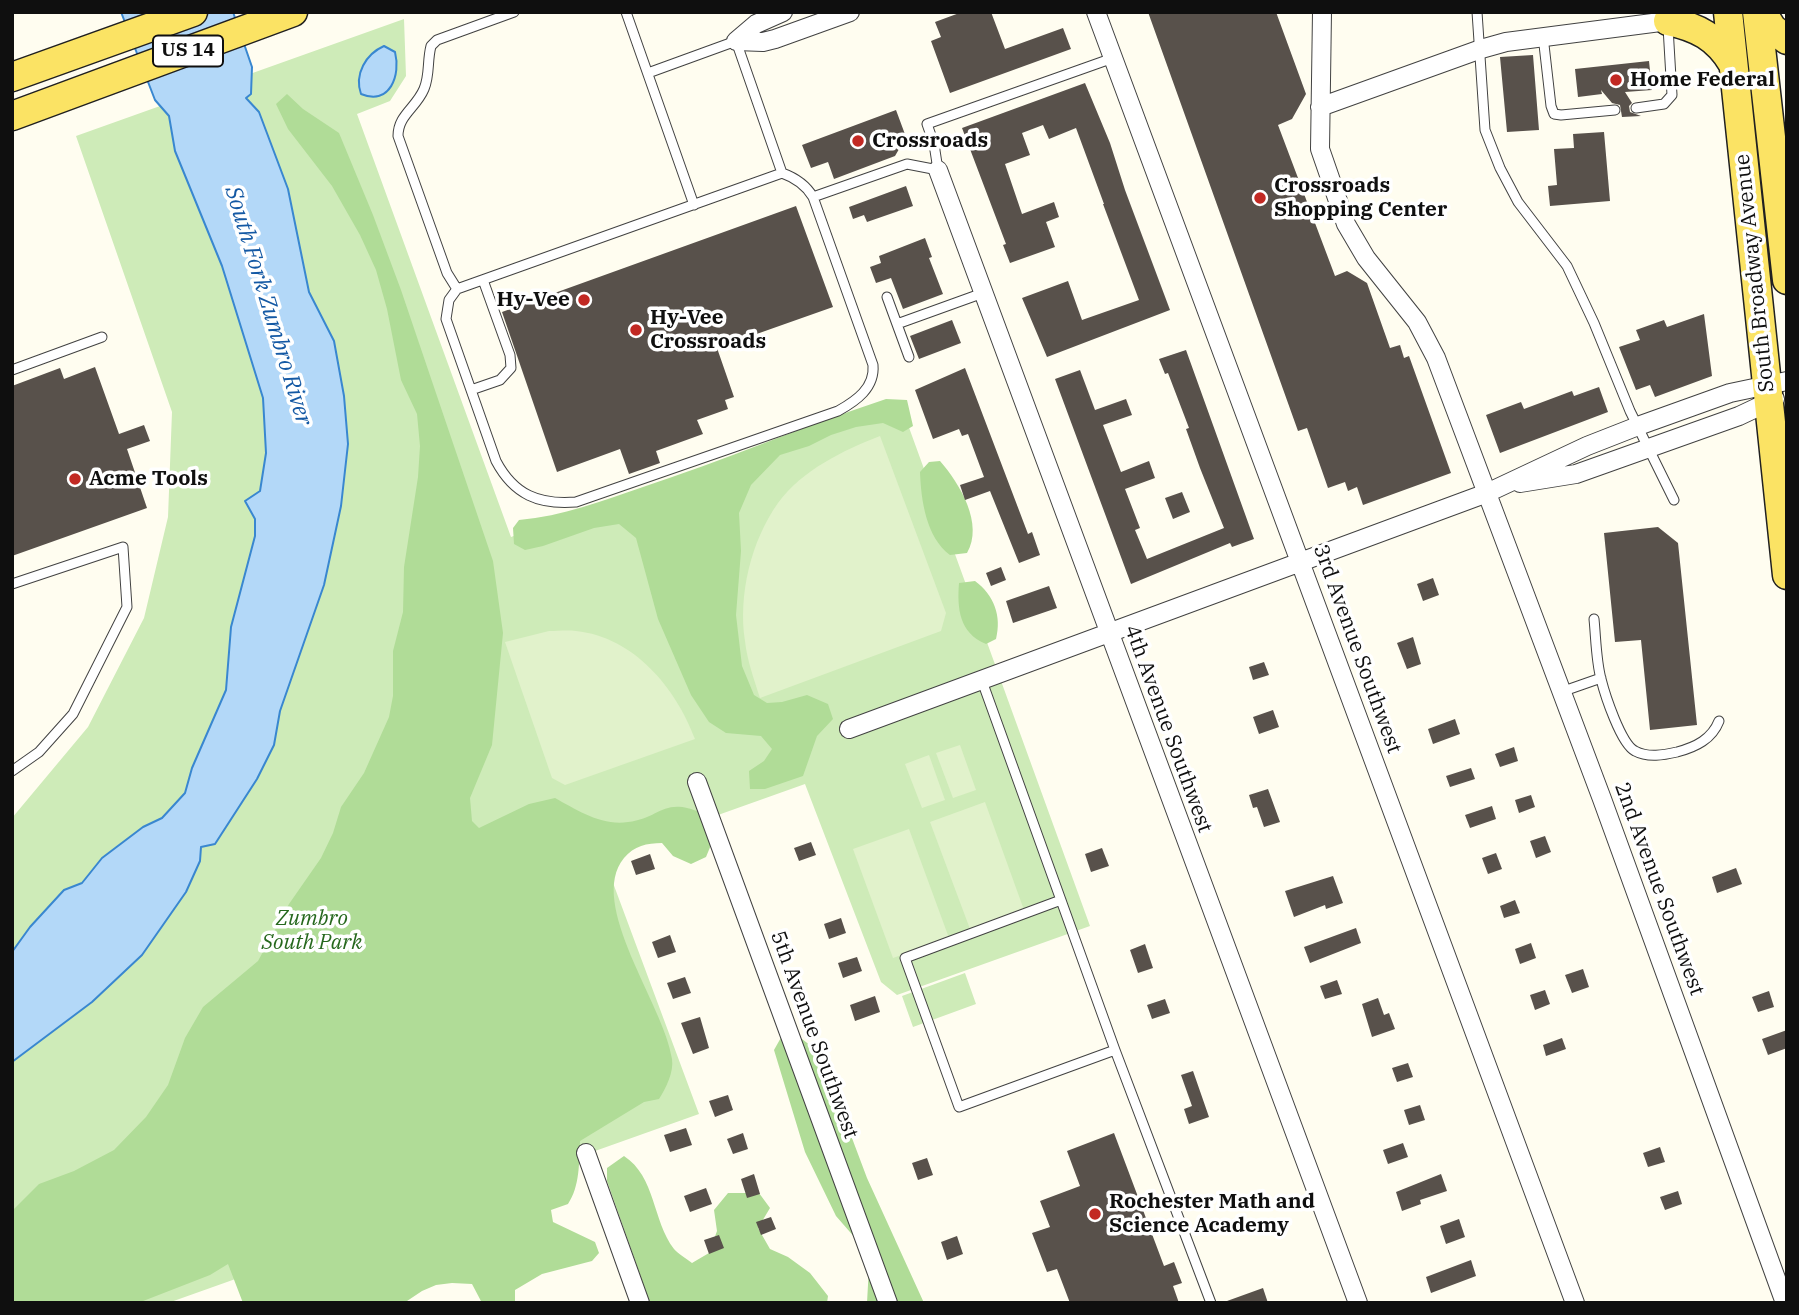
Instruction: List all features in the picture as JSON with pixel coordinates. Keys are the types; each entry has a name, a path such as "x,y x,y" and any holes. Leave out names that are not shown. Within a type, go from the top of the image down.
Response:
{"main road":[{"name":"US 14","path":"12,77 194,12"},
{"name":"South Broadway Avenue","path":"1728,12 1777,390 1787,575"},
{"name":"South Broadway Avenue","path":"1760,12 1787,280"},
{"path":"1760,12 1772,28 1787,40"},
{"name":"US 14","path":"12,116 289,14"},
{"path":"1677,17 1710,36 1726,52 1733,64"},
{"path":"1768,106 1777,85 1787,71"}],"street":[{"path":"736,41 755,24 783,12"},
{"path":"736,41 763,42 775,39 850,12"},
{"name":"3rd Avenue Southwest","path":"1096,12 1575,1303"},
{"name":"2nd Avenue Southwest","path":"1322,12 1320,149 1346,224 1366,258 1417,322 1436,358 1602,799 1785,1303"},
{"path":"1320,107 1481,49 1543,36 1677,17"},
{"name":"4th Avenue Southwest","path":"938,170 1358,1303"},
{"path":"849,729 1487,493 1573,452 1638,426 1730,393 1777,390"},
{"path":"1506,485 1568,476 1648,447 1777,390"},
{"name":"5th Avenue Southwest","path":"697,782 888,1303"},
{"path":"586,1153 640,1303"}],"lane":[{"path":"457,289 449,279 442,260 398,136 398,127 401,117 423,92 429,73 431,46 437,40 514,12"},
{"path":"626,12 694,205"},
{"path":"1477,12 1485,130 1518,202 1567,267 1674,500"},
{"path":"1636,108 1664,104 1672,95 1677,17"},
{"path":"1543,36 1554,114 1615,110"},
{"path":"648,73 736,41 782,173"},
{"path":"813,197 907,164 938,170 934,144 927,124 1113,58"},
{"path":"782,173 794,177 813,197 873,365 874,376 870,384 845,407 576,502 559,503 530,497 505,477 496,461 446,319 449,300 457,289 483,280 782,173"},
{"path":"471,390 500,380 508,374 510,368 510,355 483,280"},
{"path":"897,324 983,293"},
{"path":"887,297 909,358"},
{"path":"12,370 102,337"},
{"path":"12,584 123,547 127,607 72,714 39,752 12,771"},
{"path":"1594,620 1601,678 1625,741 1633,750 1658,756 1688,749 1714,732 1719,721"},
{"path":"1561,692 1601,678"},
{"path":"982,681 1115,1050 1211,1303"},
{"path":"1061,900 905,958 959,1107 1115,1050"}],"green space":[{"name":"Zumbro South Park","path":"404,19 406,76 390,101 357,114 511,537 899,400 1090,926 897,995 881,982 805,784 603,856 699,1114 168,1303 12,1303 12,818 88,727 144,618 168,517 172,412 76,136"},
{"path":"287,94 303,109 339,133 401,290 493,561 503,633 492,745 470,798 472,821 479,828 529,804 555,798 590,816 618,823 639,820 670,807 679,807 702,813 713,840 706,857 691,864 673,856 662,843 641,846 624,858 615,878 614,901 621,928 666,1037 672,1059 671,1074 659,1099 644,1102 580,1141 575,1190 568,1204 551,1210 553,1222 595,1242 599,1253 592,1261 542,1274 515,1290 515,1303 482,1303 472,1284 452,1283 436,1285 404,1303 243,1303 228,1264 210,1275 138,1303 12,1303 12,1211 39,1184 74,1171 114,1150 146,1117 168,1085 185,1038 203,1007 258,961 289,904 321,858 341,807 364,773 389,717 393,696 393,651 403,612 404,567 418,477 420,446 417,414 401,380 376,270 332,186 288,129 276,104"},
{"path":"886,399 907,400 913,426 903,432 883,423 856,427 780,455 751,485 739,513 741,551 736,615 742,666 754,695 767,703 807,695 828,704 833,719 817,736 803,776 765,789 750,789 749,771 764,761 772,749 761,736 726,733 709,722 691,695 658,619 636,538 619,524 594,528 525,550 514,544 513,528 519,520 597,503"},
{"path":"880,436 946,613 941,631 760,698 747,655 743,605 749,569 760,534 778,503 811,471 824,462"},
{"path":"940,461 962,493 971,517 972,542 967,553 950,555 935,538 926,517 920,472 929,462"},
{"path":"975,581 992,599 997,614 996,639 986,644 970,633 960,610 959,583"},
{"path":"549,631 576,631 597,635 634,654 650,668 677,701 695,739 565,785 552,778 505,642"},
{"path":"960,745 976,790 953,798 936,753"},
{"path":"929,755 945,800 922,808 905,764"},
{"path":"985,802 1024,910 970,929 930,822"},
{"path":"909,829 949,938 893,958 853,849"},
{"path":"965,973 976,1004 913,1027 902,996"},
{"path":"783,1034 802,1039 820,1053 867,1178 924,1303 867,1303 869,1266 856,1239 836,1216 805,1152 774,1050"},
{"path":"624,1156 642,1175 667,1238 678,1253 692,1263 709,1253 717,1231 714,1210 728,1193 759,1193 770,1208 758,1228 770,1249 788,1257 810,1273 828,1296 827,1303 650,1303 607,1181 607,1168"}],"water":[{"name":"South Fork Zumbro River","path":"121,12 233,12 252,67 251,94 246,98 259,112 288,189 309,292 334,341 344,396 348,444 341,506 324,585 280,711 274,745 257,779 215,844 201,847 200,861 186,892 142,955 92,1002 12,1062 12,952 30,927 64,890 82,883 102,858 143,827 162,818 185,793 192,768 226,690 231,627 255,536 255,519 245,501 260,491 266,453 263,398 222,266 175,151 169,116 155,100"},
{"path":"384,46 395,52 395,79 386,92 379,96 361,94 360,72 367,59"}],"building":[{"path":"962,12 991,12 1005,49 1063,28 1071,49 950,93 931,41 941,37 935,22"},
{"name":"Crossroads Shopping Center","path":"1148,12 1276,12 1306,94 1292,119 1278,125 1335,276 1347,271 1367,283 1390,348 1400,345 1404,358 1409,356 1451,473 1363,505 1357,487 1348,491 1345,482 1328,488 1307,428 1298,431"},
{"path":"1533,55 1539,130 1507,132 1500,57"},
{"path":"1649,61 1652,90 1625,92 1632,103 1629,106 1630,112 1641,116 1622,117 1620,105 1612,103 1601,90 1602,94 1578,97 1575,69"},
{"path":"1085,83 1110,143 1170,310 1047,357 1022,298 1068,281 1082,320 1139,300 1076,128 1049,139 1043,125 1022,133 1030,155 1005,164 1022,214 1054,202 1059,217 1046,222 1055,247 1010,263 1003,245 1006,244 962,128"},
{"name":"Crossroads","path":"896,110 906,137 895,156 834,179 828,162 811,168 802,145"},
{"path":"1604,132 1610,201 1550,206 1548,186 1557,185 1554,149 1574,148 1573,134"},
{"path":"906,186 913,206 867,222 864,215 853,219 849,207"},
{"name":"Hy-Vee Crossroads","path":"796,206 833,307 717,348 734,397 725,400 728,409 697,420 703,434 656,451 660,463 629,474 620,449 557,472 502,312"},
{"path":"925,238 932,257 929,258 943,294 903,309 891,278 876,283 870,267 881,263 879,256"},
{"path":"1704,314 1712,376 1655,397 1650,385 1636,390 1619,347 1640,340 1636,330 1664,320 1667,327"},
{"path":"952,320 961,343 919,359 910,336"},
{"path":"1186,350 1254,539 1232,547 1230,543 1131,584 1055,379 1080,370 1095,410 1126,399 1132,415 1103,425 1121,472 1149,461 1155,478 1125,489 1140,528 1135,530 1147,559 1224,528 1200,468 1186,429 1189,428 1168,373 1165,374 1159,359"},
{"name":"Acme Tools","path":"95,367 119,434 144,425 150,441 127,449 147,508 12,556 12,386 60,368 64,379"},
{"path":"965,368 1028,534 1032,532 1040,555 1019,563 990,491 965,500 960,485 984,477 968,434 962,436 959,429 933,439 915,390"},
{"path":"1599,387 1608,412 1500,453 1486,415 1521,402 1524,409 1572,391 1574,396"},
{"path":"1182,492 1190,512 1173,519 1165,498"},
{"path":"1658,527 1678,543 1697,725 1650,730 1641,640 1615,642 1604,533"},
{"path":"1001,567 1006,580 991,586 986,573"},
{"path":"1433,578 1439,595 1423,601 1417,584"},
{"path":"1049,586 1057,608 1013,623 1006,601"},
{"path":"1413,637 1421,664 1407,669 1397,643"},
{"path":"1264,662 1269,675 1253,680 1249,667"},
{"path":"1273,710 1279,727 1259,734 1253,717"},
{"path":"1455,719 1460,734 1433,744 1428,729"},
{"path":"1514,747 1518,761 1500,767 1495,754"},
{"path":"1471,768 1475,779 1450,787 1446,776"},
{"path":"1268,789 1280,822 1264,827 1257,807 1253,808 1249,795"},
{"path":"1531,795 1535,807 1519,813 1515,800"},
{"path":"1492,806 1496,819 1470,828 1465,815"},
{"path":"1545,836 1551,852 1536,858 1530,841"},
{"path":"811,842 816,855 799,861 794,848"},
{"path":"1102,848 1109,866 1091,872 1085,854"},
{"path":"1496,853 1502,869 1488,874 1482,858"},
{"path":"650,854 655,869 636,875 631,861"},
{"path":"1736,868 1742,884 1717,893 1712,877"},
{"path":"1333,876 1343,903 1326,909 1325,905 1294,917 1285,891"},
{"path":"1515,900 1520,913 1504,918 1500,906"},
{"path":"841,918 846,933 829,939 824,924"},
{"path":"1356,928 1361,943 1310,963 1304,947"},
{"path":"670,935 676,952 658,958 652,942"},
{"path":"1531,943 1536,958 1520,964 1515,949"},
{"path":"1145,944 1153,968 1138,973 1130,950"},
{"path":"857,957 862,971 843,978 838,963"},
{"path":"1583,969 1589,987 1572,993 1565,975"},
{"path":"685,977 691,993 673,999 667,983"},
{"path":"1337,980 1342,994 1325,999 1320,986"},
{"path":"1545,990 1550,1004 1535,1010 1530,995"},
{"path":"1769,991 1774,1007 1758,1012 1752,997"},
{"path":"875,996 880,1012 855,1021 850,1005"},
{"path":"1378,998 1384,1015 1389,1013 1395,1029 1372,1037 1362,1004"},
{"path":"1165,999 1170,1013 1152,1019 1147,1005"},
{"path":"700,1017 709,1048 693,1054 681,1023"},
{"path":"1787,1030 1787,1048 1768,1055 1762,1039"},
{"path":"1562,1038 1566,1049 1546,1056 1543,1045"},
{"path":"1408,1063 1413,1077 1397,1082 1392,1068"},
{"path":"1193,1071 1209,1117 1189,1124 1184,1109 1192,1106 1181,1075"},
{"path":"728,1095 733,1110 715,1117 709,1101"},
{"path":"1420,1105 1425,1120 1409,1125 1404,1110"},
{"path":"686,1128 692,1145 670,1152 664,1135"},
{"path":"743,1133 748,1149 733,1154 727,1139"},
{"name":"Rochester Math and Science Academy","path":"1114,1133 1164,1266 1174,1262 1182,1283 1173,1286 1179,1303 1070,1303 1057,1269 1047,1272 1032,1233 1050,1227 1040,1201 1080,1186 1067,1151"},
{"path":"1403,1143 1408,1157 1388,1164 1383,1150"},
{"path":"1660,1147 1665,1162 1648,1167 1643,1153"},
{"path":"927,1158 933,1175 918,1180 912,1163"},
{"path":"754,1174 760,1194 747,1198 741,1179"},
{"path":"1441,1174 1447,1191 1420,1200 1421,1204 1402,1211 1396,1192"},
{"path":"706,1188 712,1204 690,1212 684,1196"},
{"path":"1678,1191 1682,1204 1665,1210 1660,1197"},
{"path":"771,1217 776,1229 761,1235 756,1222"},
{"path":"1459,1219 1465,1237 1446,1244 1440,1226"},
{"path":"719,1235 724,1248 709,1254 704,1240"},
{"path":"957,1236 963,1254 947,1260 941,1242"},
{"path":"1471,1260 1476,1276 1431,1293 1426,1277"},
{"path":"1263,1288 1268,1303 1227,1303 1227,1301"}],"place":[{"name":"Home Federal","path":"1616,80"},
{"name":"Crossroads","path":"858,141"},
{"name":"Crossroads Shopping Center","path":"1260,198"},
{"name":"Hy-Vee","path":"584,300"},
{"name":"Hy-Vee Crossroads","path":"636,330"},
{"name":"Acme Tools","path":"75,479"},
{"name":"Rochester Math and Science Academy","path":"1095,1214"}]}
